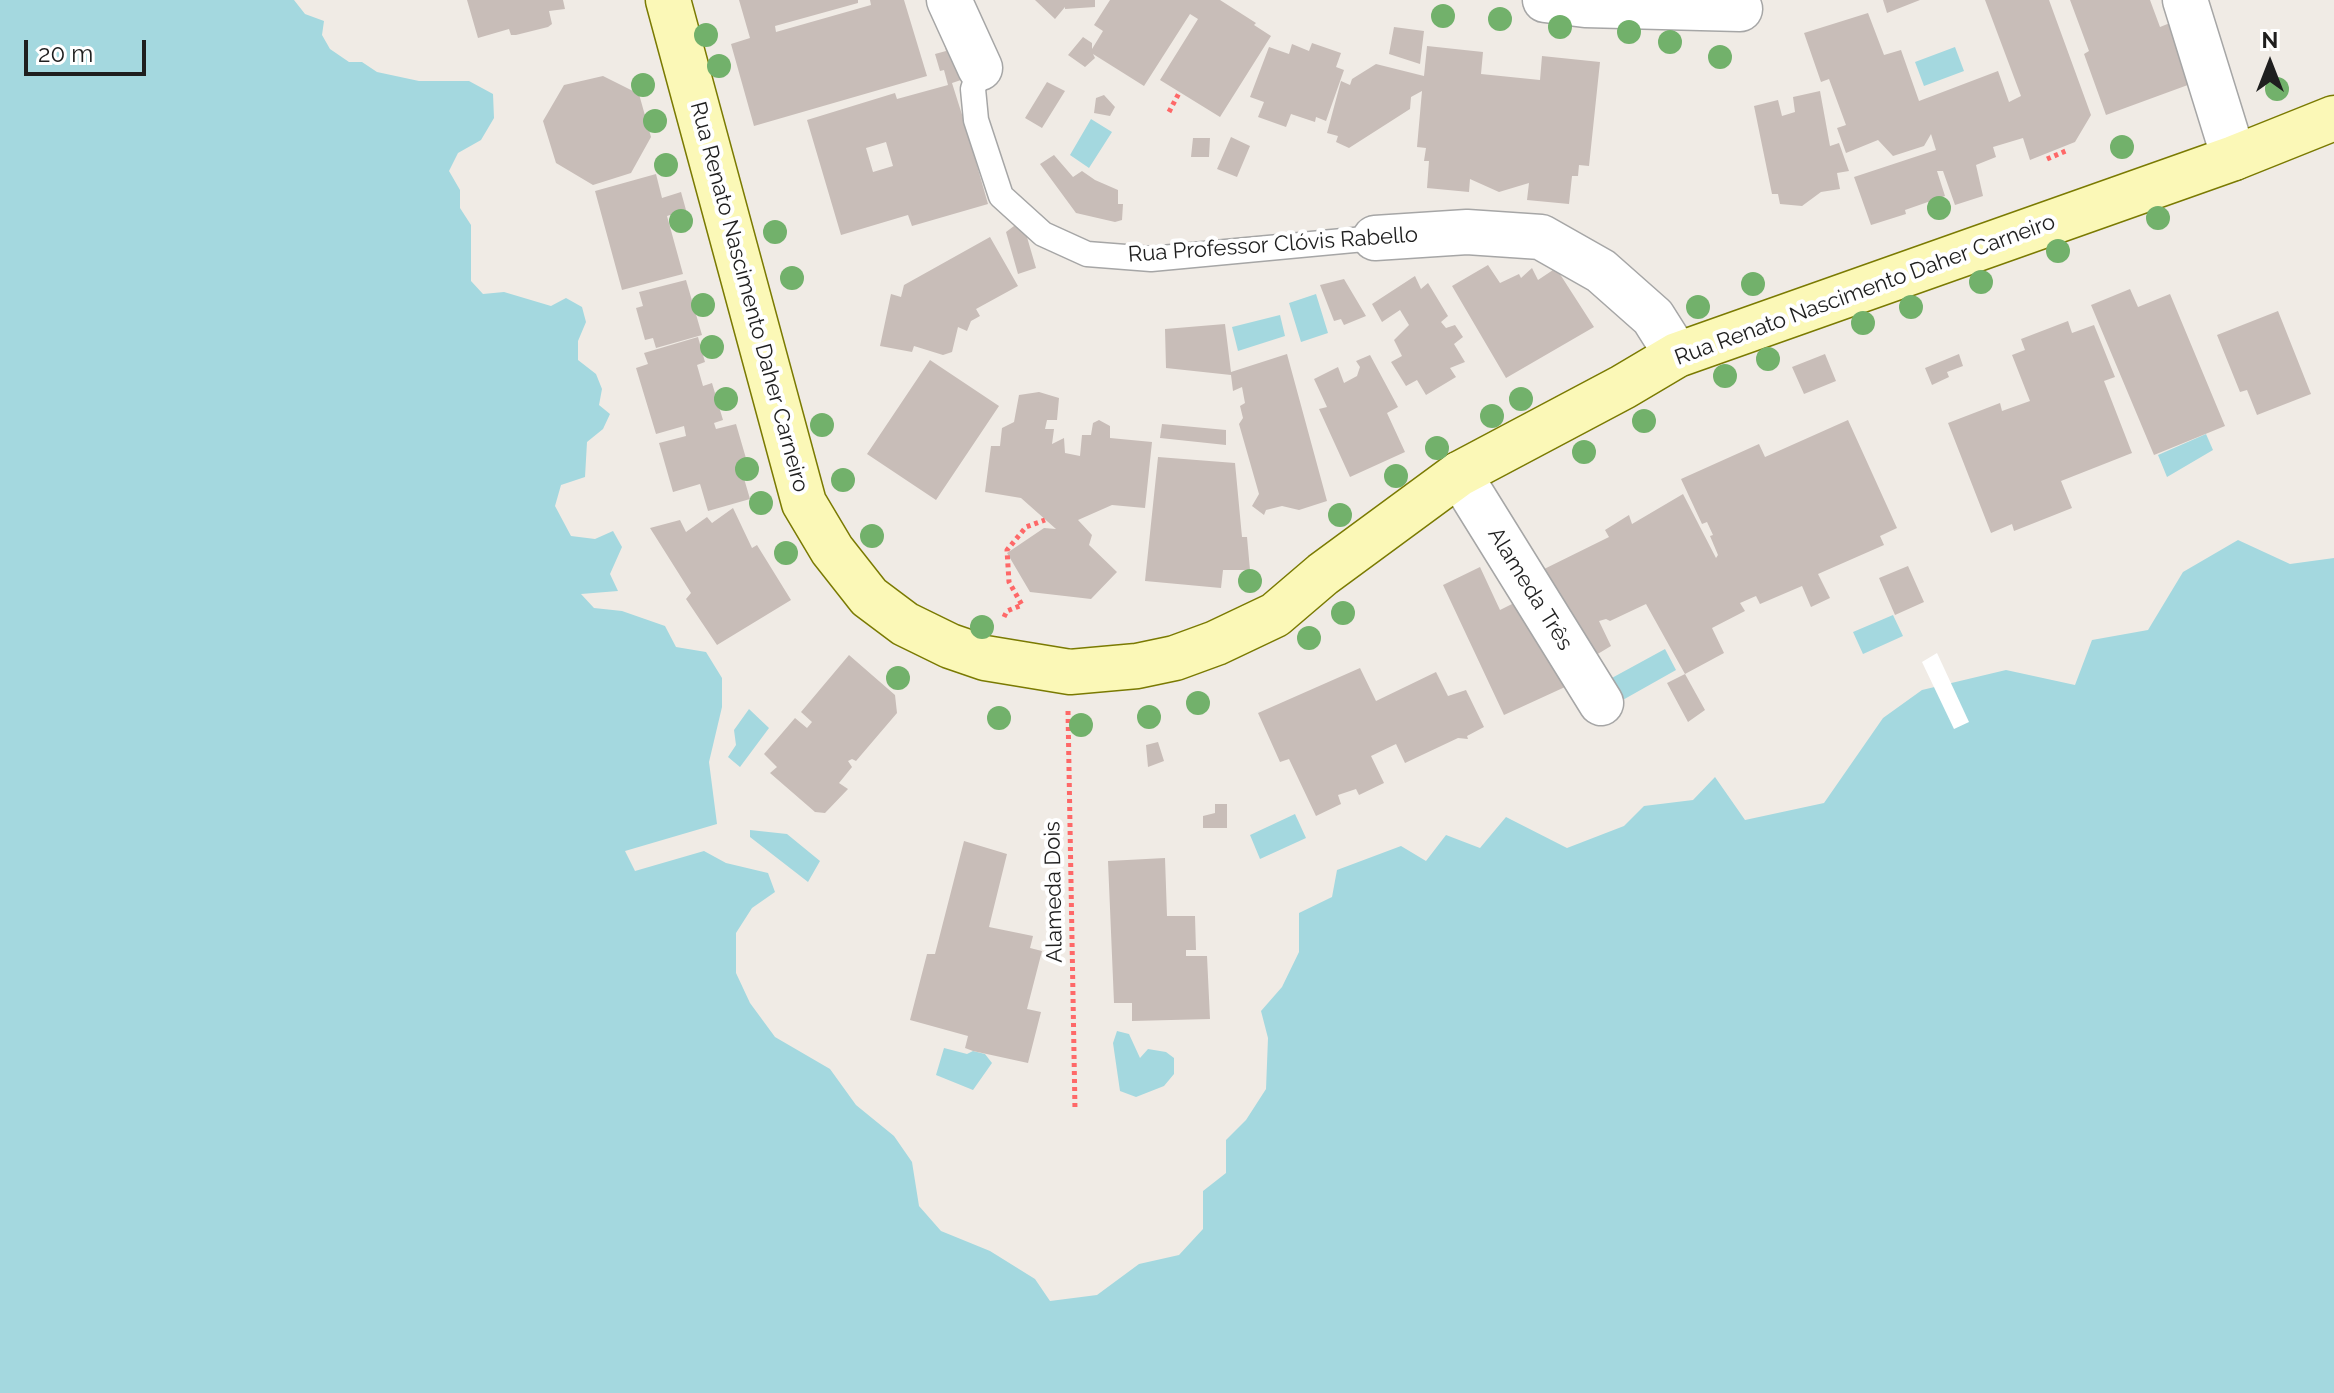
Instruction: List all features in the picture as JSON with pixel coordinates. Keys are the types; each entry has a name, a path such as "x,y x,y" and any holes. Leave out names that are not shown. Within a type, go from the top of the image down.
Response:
{"street":[{"name":"Rua Renato Nascimento Daher Carneiro","path":"668,0 804,503 832,550 869,597 905,624 950,646 985,658 1070,672 1137,666 1175,658 1216,643 1275,615 1323,574 1459,474 1677,355 2234,158 2334,118"},
{"name":"Rua Professor Clóvis Rabello","path":"949,0 980,68"},
{"path":"1545,0 1585,5 1750,5"},
{"path":"2185,0 2234,158"},
{"name":"Rua Professor Clóvis Rabello","path":"1375,238 1467,232 1541,237 1601,271 1653,317 1677,355"},
{"name":"Alameda Três","path":"1459,474 1601,703"}],"lane":[{"name":"Rua Professor Clóvis Rabello","path":"980,68 973,89 976,120 1001,196 1043,234 1087,254 1151,259 1375,238"}],"path":[{"path":"1169,112 1179,93"},
{"path":"2047,159 2068,150"},
{"path":"1009,582 1007,550 1026,527 1045,520"},
{"name":"Alameda Dois","path":"1070,672 1066,733 1075,1110"}],"water":[{"path":"0,0 294,0 305,14 324,21 322,35 330,49 349,62 362,62 377,72 419,81 469,81 493,94 494,118 481,140 458,153 449,171 460,190 460,208 471,225 471,281 483,294 504,292 551,306 566,298 582,307 586,322 578,341 578,360 596,374 602,389 599,405 610,414 603,429 587,442 585,477 561,485 555,506 571,536 595,539 613,531 622,547 610,574 618,591 581,594 594,608 622,611 665,626 676,647 706,652 722,678 722,707 709,762 717,824 625,851 635,871 704,851 726,863 768,873 775,892 752,908 736,933 736,973 750,1003 775,1037 830,1069 856,1105 894,1136 912,1162 919,1206 941,1231 990,1251 1035,1279 1050,1301 1097,1295 1139,1264 1179,1255 1203,1229 1203,1191 1226,1173 1226,1140 1246,1120 1266,1089 1268,1038 1261,1011 1282,987 1299,952 1299,913 1332,897 1337,870 1401,846 1426,861 1446,835 1480,848 1506,817 1567,848 1624,826 1644,806 1693,800 1715,777 1745,820 1824,803 1883,718 1922,690 2006,670 2075,685 2092,640 2148,630 2183,572 2238,540 2290,564 2334,558 2334,1393 0,1393"},
{"path":"1955,47 1964,71 1924,86 1915,62"},
{"path":"1091,119 1112,132 1089,168 1070,155"},
{"path":"1316,294 1328,333 1301,342 1289,303"},
{"path":"1280,315 1285,336 1238,351 1232,327"},
{"path":"2206,434 2213,450 2167,477 2158,455"},
{"path":"1893,615 1903,636 1863,654 1853,632"},
{"path":"1665,649 1676,670 1621,701 1610,679"},
{"path":"749,709 769,728 740,767 728,757 736,745 734,730"},
{"path":"1295,814 1306,838 1260,859 1250,835"},
{"path":"750,830 787,834 820,861 808,882 750,837"},
{"path":"1117,1031 1129,1034 1140,1058 1148,1049 1166,1052 1174,1058 1174,1074 1164,1086 1136,1097 1120,1091 1113,1043"},
{"path":"944,1048 967,1054 973,1051 985,1054 992,1063 973,1090 936,1075"}],"pier":[{"path":"1937,653 1969,722 1954,729 1922,662"}],"building":[{"path":"467,0 563,0 565,9 549,11 552,24 548,27 516,35 511,35 509,29 478,38"},
{"path":"739,0 858,0 858,3 775,26 776,32 871,5 870,0 904,0 927,76 754,126 731,44 750,38"},
{"path":"1035,0 1095,0 1095,7 1065,7 1055,19"},
{"path":"1110,0 1220,0 1271,36 1220,117 1160,80 1198,19 1190,14 1144,86 1093,54 1095,58 1085,67 1068,55 1083,37 1092,43 1092,49 1103,31 1094,25"},
{"path":"1883,0 1920,0 1887,13"},
{"path":"1985,0 2049,0 2091,115 2075,142 2030,160 2023,138 1993,147 1996,157 1976,165 1983,196 1955,205 1943,171 1937,171 1945,196 1905,210 1906,214 1871,225 1854,177 1936,150 1931,134 1924,146 1893,156 1878,140 1846,153 1837,128 1846,125 1829,79 1821,82 1804,33 1868,13 1884,55 1901,50 1919,101 1998,71 2009,102 2021,96"},
{"path":"2070,0 2150,0 2160,27 2175,21 2196,82 2106,115 2084,54 2089,51"},
{"path":"1394,27 1424,31 1420,64 1389,54"},
{"path":"941,33 970,77 952,83 964,121 970,119 978,146 972,148 988,204 912,226 908,215 841,235 807,120 895,93 897,99 948,85 935,54 946,51","holes":["886,142 893,166 873,172 866,148"]},
{"path":"1312,43 1341,53 1336,67 1344,70 1326,121 1316,117 1315,122 1291,114 1286,127 1258,117 1264,102 1250,97 1269,47 1289,54 1292,44 1309,51"},
{"path":"1427,46 1483,52 1481,74 1540,80 1542,56 1600,62 1589,166 1579,165 1578,176 1572,176 1569,204 1527,200 1529,183 1499,192 1470,179 1469,192 1427,188 1429,161 1424,161 1426,148 1417,147 1422,91 1411,97 1410,109 1349,148 1336,142 1338,136 1327,133 1341,81 1350,85 1352,79 1376,64 1424,76"},
{"path":"603,76 639,94 651,137 631,173 593,185 556,163 543,121 564,85"},
{"path":"1047,82 1065,91 1042,128 1025,118"},
{"path":"1820,91 1830,146 1839,143 1849,171 1837,173 1840,189 1821,192 1802,206 1780,204 1778,194 1772,194 1754,106 1778,100 1782,116 1795,112 1793,97"},
{"path":"1104,95 1115,107 1110,116 1094,113 1096,98"},
{"path":"1231,137 1250,146 1237,177 1217,169"},
{"path":"1193,138 1210,138 1209,157 1191,157"},
{"path":"1054,155 1073,177 1082,171 1118,190 1118,204 1123,204 1122,220 1115,222 1076,213 1040,164"},
{"path":"656,174 662,198 681,192 686,210 667,216 683,274 622,290 595,191"},
{"path":"1022,220 1036,268 1018,274 1006,232"},
{"path":"990,237 1018,286 976,309 980,316 971,321 967,331 958,327 952,352 943,355 914,346 912,352 880,346 891,294 901,297 904,285"},
{"path":"1488,265 1500,283 1519,274 1521,278 1532,268 1538,280 1556,268 1594,327 1506,378 1452,286"},
{"path":"1415,276 1421,289 1428,283 1448,316 1441,322 1446,328 1455,325 1463,337 1454,344 1465,362 1450,368 1456,377 1426,395 1417,380 1406,386 1391,362 1402,356 1394,340 1409,325 1400,310 1382,322 1372,304"},
{"path":"1344,279 1366,316 1344,325 1341,319 1334,321 1320,285"},
{"path":"686,280 702,335 656,348 653,338 645,340 636,308 643,306 639,292"},
{"path":"2130,289 2138,307 2170,294 2225,426 2154,455 2091,305"},
{"path":"2278,311 2311,394 2257,415 2247,390 2240,392 2217,335"},
{"path":"2068,321 2072,333 2094,325 2115,377 2104,381 2132,453 2061,481 2072,508 2014,531 2012,524 1991,533 1948,423 2000,403 2002,411 2030,401 2012,355 2025,350 2021,339"},
{"path":"1225,324 1231,372 1287,354 1327,501 1299,510 1282,506 1266,510 1264,515 1252,506 1259,494 1239,424 1243,418 1240,406 1245,403 1242,387 1233,391 1231,375 1166,368 1165,329"},
{"path":"698,337 705,362 697,365 703,386 712,383 723,420 714,423 716,429 736,424 750,472 743,475 750,499 708,511 700,484 673,492 659,443 686,436 684,426 656,434 636,368 648,364 644,353"},
{"path":"1825,354 1836,381 1804,394 1792,367"},
{"path":"1959,354 1963,366 1947,372 1949,377 1932,385 1925,368"},
{"path":"1370,355 1398,407 1387,413 1405,452 1350,477 1319,409 1327,407 1314,379 1338,367 1344,383 1357,376 1360,367 1356,361"},
{"path":"930,360 999,406 936,500 867,454"},
{"path":"1039,392 1059,398 1057,420 1047,420 1045,429 1054,429 1052,444 1064,438 1065,453 1080,456 1082,435 1091,435 1093,423 1099,420 1110,426 1110,438 1152,442 1145,508 1112,505 1078,520 1092,535 1089,545 1117,572 1091,599 1030,592 1007,553 1044,528 1056,529 1021,498 985,492 991,446 1000,446 1002,428 1014,422 1019,395"},
{"path":"1848,420 1897,528 1880,536 1884,545 1818,574 1830,598 1811,607 1802,586 1760,604 1756,596 1740,603 1745,611 1712,628 1724,653 1685,674 1646,604 1610,621 1599,621 1611,646 1581,664 1532,575 1609,537 1605,530 1629,515 1632,524 1683,494 1716,558 1718,555 1710,536 1713,535 1707,522 1702,524 1681,479 1759,444 1765,457"},
{"path":"1162,424 1226,430 1226,445 1160,438"},
{"path":"1158,457 1235,463 1242,537 1247,537 1250,570 1223,570 1221,588 1145,581"},
{"path":"733,508 752,548 757,545 791,600 717,645 686,599 691,593 650,528 680,520 686,532 707,517 712,523"},
{"path":"1908,566 1924,602 1895,615 1879,578"},
{"path":"1480,567 1500,610 1524,598 1565,687 1504,715 1443,585"},
{"path":"849,655 895,695 897,713 856,761 848,761 852,767 839,783 848,789 825,813 815,812 770,773 777,767 764,754 795,718 807,728 812,722 801,712"},
{"path":"1360,668 1376,701 1436,672 1448,696 1466,690 1484,727 1467,736 1468,739 1458,738 1405,763 1396,744 1371,756 1384,783 1359,795 1356,789 1338,795 1341,804 1316,816 1289,759 1280,762 1258,713"},
{"path":"1685,674 1705,710 1688,722 1667,683"},
{"path":"1158,742 1164,761 1148,767 1146,745"},
{"path":"1215,804 1227,804 1227,828 1203,828 1203,816 1215,813"},
{"path":"964,841 1007,854 989,927 1033,936 1030,948 1042,951 1027,1009 1041,1012 1028,1063 973,1051 965,1048 968,1036 910,1020 927,954 935,954"},
{"path":"1165,858 1167,916 1195,916 1196,950 1186,950 1186,956 1207,956 1210,1019 1132,1021 1132,1003 1114,1003 1108,861"}]}
